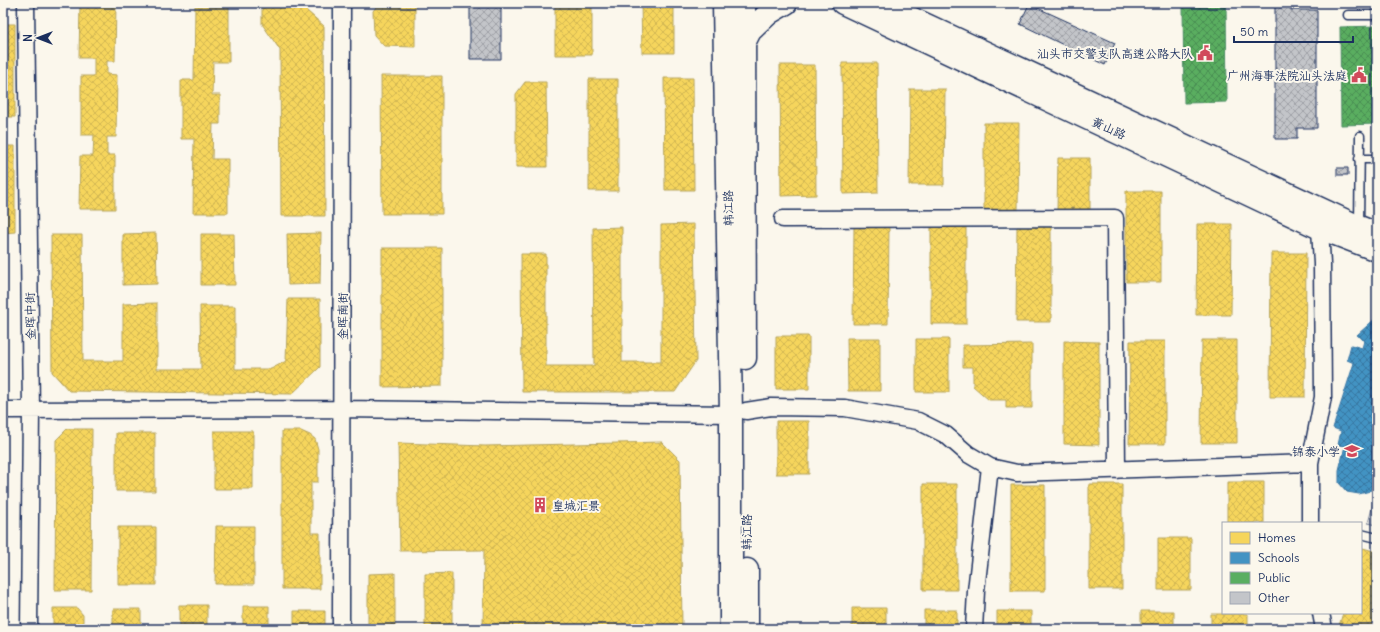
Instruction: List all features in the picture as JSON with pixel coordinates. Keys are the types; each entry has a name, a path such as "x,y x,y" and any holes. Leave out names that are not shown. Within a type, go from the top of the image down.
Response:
{"street":[{"name":"金晖中街","path":"26,3 30,410 29,629"},
{"name":"金晖南街","path":"341,629 342,3"},
{"path":"743,45 750,31 769,13 786,3"},
{"name":"黄山路","path":"843,3 1320,228 1377,250"},
{"name":"黄山路","path":"879,3 1368,230"},
{"name":"韩江路","path":"728,5 743,45 739,412 731,629"},
{"name":"韩江路","path":"728,5 739,412 747,629"},
{"path":"783,219 1115,218 1117,470"},
{"path":"1313,522 1310,463 1323,397 1322,264 1320,228"},
{"path":"3,410 342,409 739,412 771,407 845,408 918,421 946,435 968,454 990,467 1018,473 1310,463"},
{"path":"974,629 976,591 990,467"},
{"path":"1321,614 1324,629"}],"lane":[{"path":"1348,15 1377,15"},
{"path":"1360,136 1359,159 1368,230"},
{"path":"1359,159 1377,159"},
{"path":"1362,534 1377,538"}],"shaded area":[{"path":"1377,490 1377,525 1368,523"}],"building: Homes":[{"path":"262,3 298,3 324,26 325,216 281,216 280,50 262,24"},
{"path":"379,3 415,3 415,47 384,46 374,35 373,11"},
{"path":"555,3 592,3 592,55 555,55"},
{"path":"641,3 674,3 674,53 642,53"},
{"path":"80,4 116,4 115,61 107,61 107,74 117,75 116,137 107,137 107,155 115,155 115,209 79,209 80,156 93,156 94,135 81,135 81,76 94,76 94,58 79,58"},
{"path":"195,6 229,6 229,62 213,62 212,95 220,95 220,124 213,124 212,159 228,159 228,213 193,213 194,139 181,139 181,80 194,80"},
{"path":"3,24 15,24 15,117 3,117"},
{"path":"842,63 877,63 878,193 843,194"},
{"path":"780,65 815,65 816,195 781,196"},
{"path":"381,76 442,76 442,214 382,214"},
{"path":"664,78 693,78 694,190 665,190"},
{"path":"589,79 618,79 618,191 589,191"},
{"path":"525,82 546,82 547,167 516,167 516,94"},
{"path":"910,89 945,89 944,185 909,185"},
{"path":"984,123 1019,123 1018,211 984,211"},
{"path":"3,146 15,146 15,232 3,233"},
{"path":"1058,158 1090,158 1090,211 1057,210"},
{"path":"1126,191 1161,191 1161,282 1126,282"},
{"path":"694,224 696,361 675,392 522,392 521,254 546,254 546,366 594,366 593,228 622,227 622,362 661,362 661,225"},
{"path":"1197,224 1232,224 1231,315 1196,315"},
{"path":"1017,226 1051,226 1051,322 1016,322"},
{"path":"854,227 889,227 888,324 853,324"},
{"path":"931,227 966,227 966,324 931,324"},
{"path":"156,233 157,284 123,285 123,234"},
{"path":"321,233 320,284 288,285 287,234"},
{"path":"201,234 234,234 235,285 201,285"},
{"path":"51,235 82,235 83,361 123,361 123,304 157,303 157,369 201,369 200,306 235,306 235,369 271,369 286,361 288,299 320,299 320,367 292,394 69,391 52,372"},
{"path":"382,248 442,248 442,386 382,387"},
{"path":"1271,253 1306,253 1305,397 1270,397"},
{"path":"776,336 809,336 809,389 776,389"},
{"path":"847,338 880,338 880,391 848,391"},
{"path":"916,339 949,339 949,392 916,392"},
{"path":"1202,340 1237,340 1237,443 1201,443"},
{"path":"1064,341 1099,342 1099,445 1064,444"},
{"path":"1130,341 1165,341 1165,444 1129,444"},
{"path":"1032,344 1032,408 1006,408 1006,400 989,400 973,386 973,367 963,367 963,345"},
{"path":"776,421 809,421 809,474 776,474"},
{"path":"67,429 92,429 91,590 55,590 56,440"},
{"path":"214,431 253,431 253,489 214,489"},
{"path":"282,431 301,431 310,435 315,439 318,449 318,482 311,482 311,533 320,533 320,589 282,589"},
{"path":"116,433 155,433 155,491 116,491"},
{"name":"皇城汇景","path":"662,442 680,460 682,629 483,629 484,550 400,551 398,443 485,446"},
{"path":"1227,482 1264,482 1264,522 1227,522"},
{"path":"923,484 957,484 957,590 923,590"},
{"path":"1089,484 1122,484 1122,589 1089,589"},
{"path":"1011,485 1045,485 1045,591 1011,591"},
{"path":"216,526 254,526 254,584 215,584"},
{"path":"118,527 156,527 156,585 118,585"},
{"path":"1158,538 1191,538 1191,590 1158,590"},
{"path":"1363,548 1377,552 1376,629 1338,629 1343,614 1362,614"},
{"path":"395,573 395,629 368,629 368,574"},
{"path":"452,573 452,629 425,629 425,574"},
{"path":"179,605 207,605 207,629 179,629"},
{"path":"243,606 269,606 269,629 243,629"},
{"path":"53,608 77,608 83,615 83,629 53,629"},
{"path":"852,608 886,608 886,629 852,629"},
{"path":"113,609 141,609 141,629 113,629"},
{"path":"924,610 957,610 957,629 924,629"},
{"path":"294,611 325,611 325,629 294,629"},
{"path":"997,611 1031,611 1031,629 997,629"},
{"path":"1141,611 1174,611 1174,629 1141,629"},
{"path":"1211,614 1248,614 1248,629 1211,629"}],"building: Schools":[{"path":"1377,317 1377,411 1371,432 1377,433 1377,472 1370,491 1359,494 1347,492 1339,483 1339,470 1345,446 1338,445 1341,431 1333,428 1354,363 1347,360 1351,345 1362,348 1364,341 1357,335"}],"building: Public":[{"name":"汕头市交警支队高速公路大队","path":"1183,3 1226,3 1227,102 1184,103"},
{"name":"广州海事法院汕头法庭","path":"1377,26 1377,124 1341,125 1340,27"}],"building: Other":[{"path":"470,3 501,3 501,59 470,59"},
{"path":"1275,3 1291,3 1291,10 1317,10 1317,128 1297,128 1297,139 1275,139"},
{"path":"1029,4 1115,43 1105,65 1020,24"},
{"path":"1337,168 1348,168 1348,175 1337,175"}],"place":[{"name":"汕头市交警支队高速公路大队","path":"1205,53"},
{"name":"广州海事法院汕头法庭","path":"1359,75"},
{"name":"锦泰小学","path":"1352,451"},
{"name":"皇城汇景","path":"540,505"}]}
